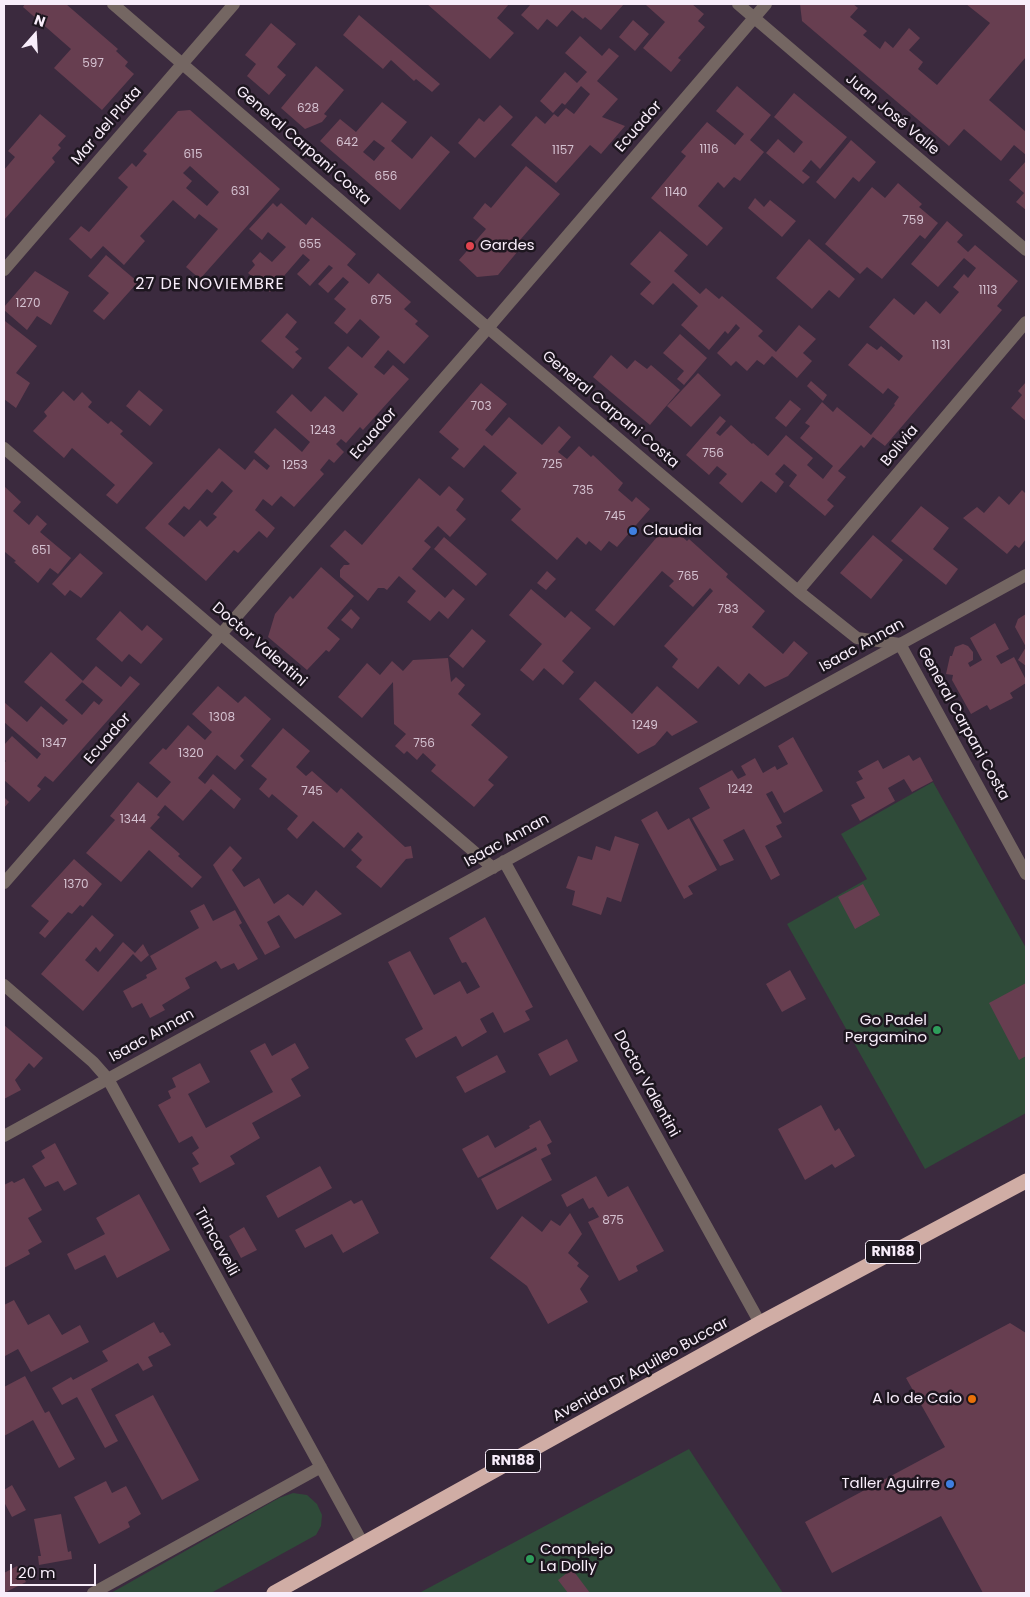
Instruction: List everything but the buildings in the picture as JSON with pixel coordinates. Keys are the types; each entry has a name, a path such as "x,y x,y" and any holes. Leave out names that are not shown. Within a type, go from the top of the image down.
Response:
{"highway":[{"name":"Avenida Dr Aquileo Buccar","path":"274,1593 760,1323 1026,1181"}],"street":[{"name":"General Carpani Costa","path":"113,4 488,328 857,638 900,644 1026,874"},
{"name":"Mar del Plata","path":"4,270 234,4"},
{"name":"Juan José Valle","path":"738,4 1026,250"},
{"name":"Ecuador","path":"4,883 488,328 766,4"},
{"name":"Bolivia","path":"798,590 1026,322"},
{"name":"Doctor Valentini","path":"4,448 221,634 498,864 760,1323"},
{"name":"Isaac Annan","path":"4,1136 1026,575"},
{"name":"Trincavelli","path":"4,985 93,1062 108,1079 363,1544"},
{"path":"94,1593 321,1467"}],"green space":[{"name":"Go Padel Pergamino","path":"933,782 1026,948 1026,1113 925,1169 787,924 867,879 841,834"},
{"path":"689,1449 783,1593 419,1593 545,1526"},
{"path":"293,1493 307,1495 317,1504 322,1515 321,1526 316,1535 211,1593 111,1593 279,1498"}],"place":[{"name":"Gardes","path":"470,246"},
{"name":"Claudia","path":"633,531"},
{"name":"Go Padel Pergamino","path":"937,1030"},
{"name":"A lo de Caio","path":"972,1399"},
{"name":"Taller Aguirre","path":"950,1484"},
{"name":"Complejo La Dolly","path":"530,1559"}],"district":[{"name":"27 DE NOVIEMBRE","path":"210,285"}]}
